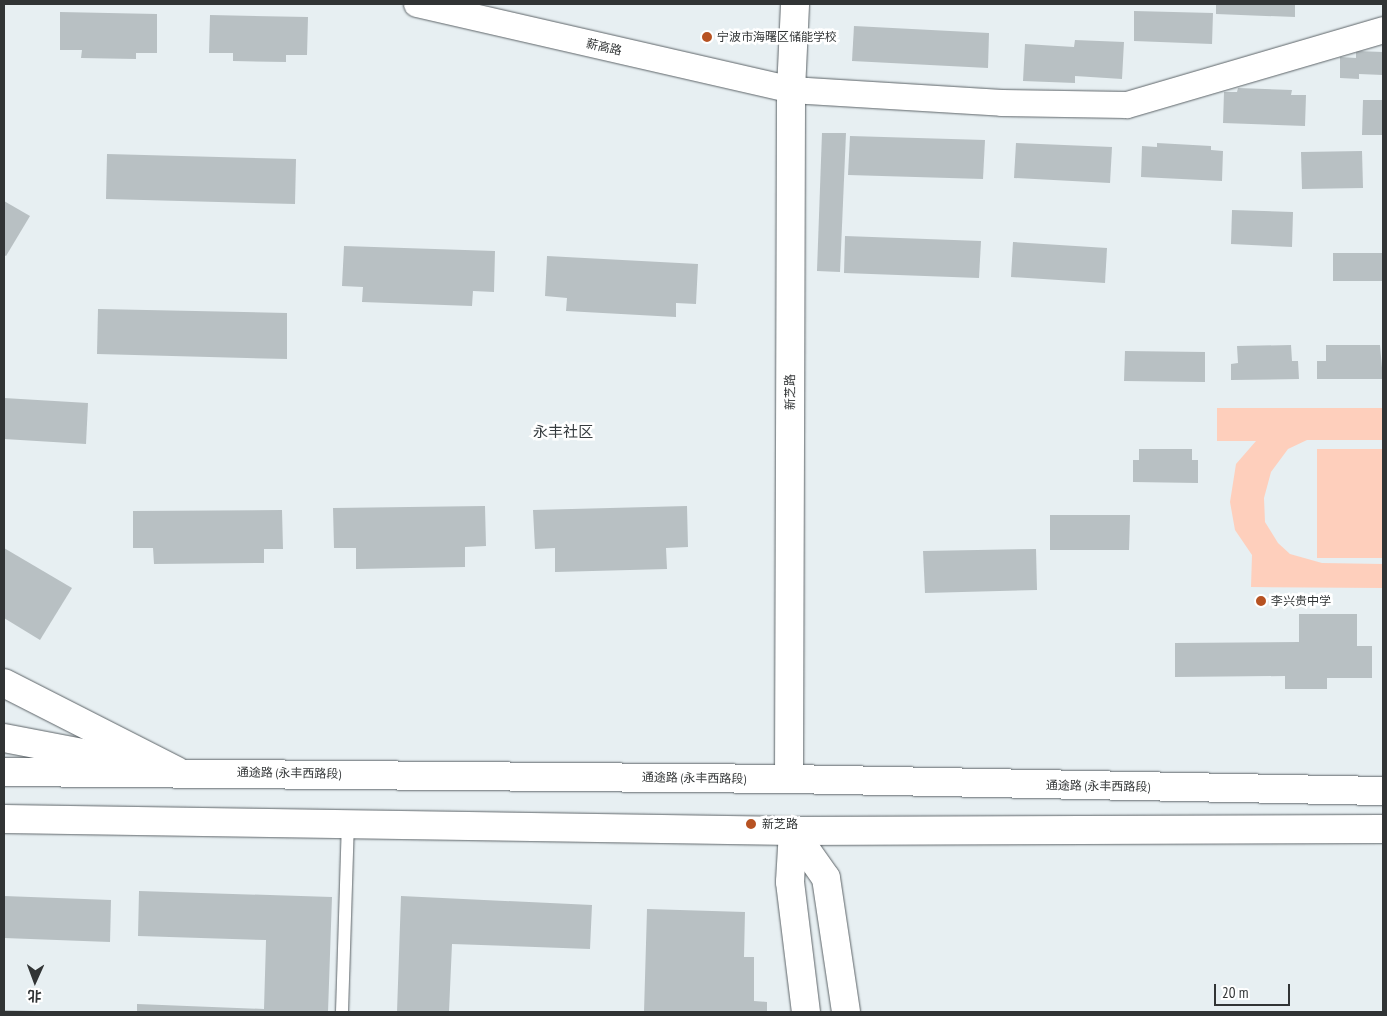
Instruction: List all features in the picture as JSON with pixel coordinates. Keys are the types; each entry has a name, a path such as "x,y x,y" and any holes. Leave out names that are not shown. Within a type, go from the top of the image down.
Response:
{"main road":[{"name":"新芝路","path":"789,779 791,90 795,4"},
{"path":"4,684 177,771"},
{"path":"4,738 177,771"},
{"name":"通途路 (永丰西路段)","path":"4,772 177,771 789,779 1383,791"},
{"path":"4,819 61,822 793,831 1383,829"},
{"path":"4,831 61,822"},
{"path":"793,831 790,882 806,1012"},
{"path":"793,831 826,878 846,1012"}],"street":[{"name":"薪高路","path":"418,4 791,90 1002,103 1127,105 1383,30"}],"lane":[{"path":"342,1012 348,825"}],"shaded area":[{"path":"1217,408 1383,408 1383,440 1307,440 1288,449 1271,472 1264,498 1265,522 1278,543 1290,554 1322,563 1383,564 1383,588 1251,587 1252,555 1235,530 1230,502 1236,464 1256,441 1217,441"},
{"path":"1317,449 1383,449 1383,558 1317,558"}],"building":[{"path":"1216,4 1295,4 1295,17 1216,14"},
{"path":"1134,11 1213,13 1212,44 1134,41"},
{"path":"60,12 157,14 157,53 136,53 136,59 81,58 82,50 60,50"},
{"path":"210,15 308,17 307,55 286,55 286,62 233,61 233,53 209,53"},
{"path":"854,26 989,33 988,68 852,61"},
{"path":"1075,40 1124,42 1122,79 1075,76 1075,83 1023,81 1025,44 1074,47"},
{"path":"1356,51 1383,52 1383,75 1359,74 1359,79 1340,78 1340,57 1356,58"},
{"path":"1238,88 1292,90 1291,95 1306,95 1305,126 1223,123 1224,92 1237,92"},
{"path":"1363,100 1383,100 1383,135 1362,135"},
{"path":"822,133 846,133 840,272 817,271"},
{"path":"850,136 985,140 983,179 848,175"},
{"path":"1016,143 1112,147 1110,183 1014,178"},
{"path":"1157,143 1211,146 1211,150 1223,151 1222,181 1141,177 1142,146 1157,147"},
{"path":"1362,151 1363,188 1302,189 1301,152"},
{"path":"107,154 296,159 295,204 106,199"},
{"path":"4,201 30,216 6,256 4,255"},
{"path":"1232,210 1293,212 1292,247 1231,244"},
{"path":"845,236 981,241 979,278 844,273"},
{"path":"1013,242 1107,248 1105,283 1011,277"},
{"path":"344,246 495,251 494,292 473,291 472,306 362,302 363,287 342,286"},
{"path":"1333,253 1383,253 1383,281 1333,281"},
{"path":"547,256 698,264 696,304 676,303 676,317 566,311 567,298 545,296"},
{"path":"98,309 287,313 287,359 97,354"},
{"path":"1291,345 1292,361 1298,361 1299,379 1231,380 1231,364 1238,363 1237,346"},
{"path":"1326,345 1380,345 1383,379 1317,379 1317,361 1326,361"},
{"path":"1125,351 1205,352 1205,382 1124,381"},
{"path":"4,398 88,403 86,444 4,439"},
{"path":"1139,449 1192,449 1192,460 1198,460 1198,483 1133,482 1133,460 1139,460"},
{"path":"485,506 486,546 465,547 465,567 356,569 356,548 334,548 333,508"},
{"path":"687,506 688,547 666,548 667,569 555,572 555,548 535,549 533,510"},
{"path":"282,510 283,549 264,549 264,563 154,564 153,548 133,548 133,511"},
{"path":"1050,515 1130,515 1129,550 1050,550"},
{"path":"4,548 72,588 40,640 4,618"},
{"path":"1036,549 1037,590 925,593 923,551"},
{"path":"1299,614 1357,614 1357,646 1372,646 1372,678 1327,678 1327,689 1285,689 1285,676 1175,677 1175,643 1299,642"},
{"path":"139,891 332,897 328,1012 137,1012 137,1004 264,1009 266,940 138,936"},
{"path":"4,896 111,900 110,942 4,938"},
{"path":"401,896 592,905 590,949 452,944 449,1012 397,1012"},
{"path":"647,909 745,912 744,957 754,957 754,1001 767,1002 767,1012 644,1012"},
{"path":"4,1010 38,1011 38,1012 4,1012"}],"place":[{"name":"宁波市海曙区储能学校","path":"707,37"},
{"name":"李兴贵中学","path":"1261,601"},
{"name":"新芝路","path":"751,824"}],"district":[{"name":"永丰社区","path":"563,432"}]}
